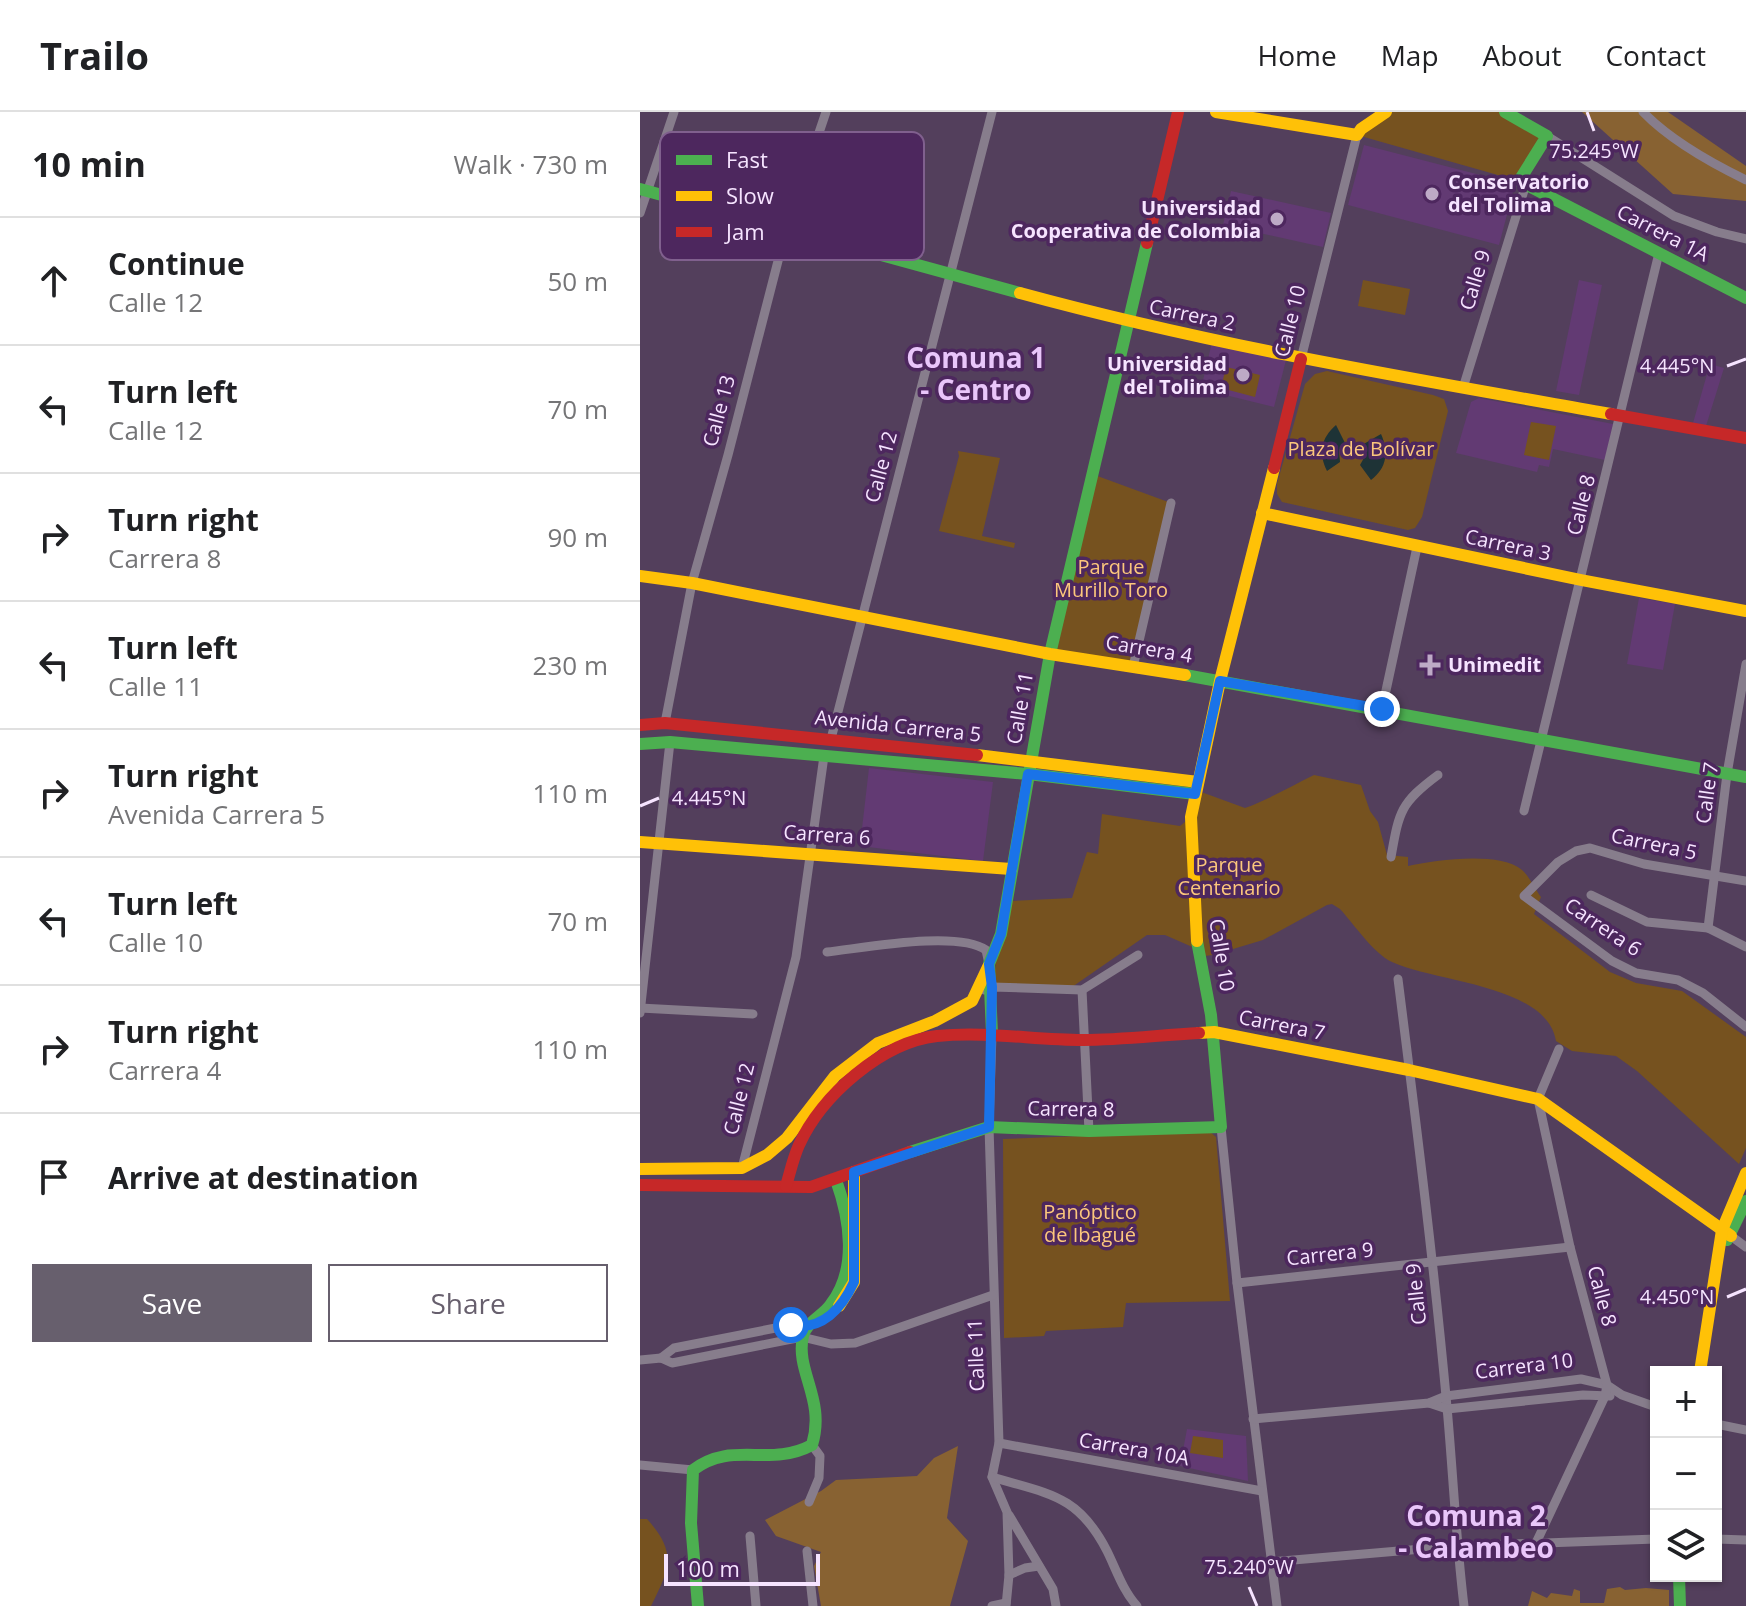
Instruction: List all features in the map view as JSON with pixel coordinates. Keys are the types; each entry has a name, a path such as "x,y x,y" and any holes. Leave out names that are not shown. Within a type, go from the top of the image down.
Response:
{"main road":[{"name":"Calle 11","path":"992,1034 989,964 1001,934 1050,654 1178,112"},
{"path":"1216,112 1357,135 1386,112"},
{"path":"1505,112 1547,136"},
{"name":"Calle 9","path":"1522,182 1547,136"},
{"name":"Carrera 1A","path":"1522,182 1746,298"},
{"name":"Carrera 2","path":"902,260 1129,323 1301,359 1746,438"},
{"name":"Calle 10","path":"1221,1127 1214,1032 1197,942 1192,828 1197,788 1220,681 1301,359"},
{"name":"Carrera 3","path":"1262,513 1417,547 1746,611"},
{"name":"Carrera 4","path":"640,576 692,583 1050,654 1382,709 1746,777"},
{"name":"Avenida Carrera 5","path":"640,725 665,723 1031,760 1197,788"},
{"name":"Avenida Carrera 5","path":"640,744 670,742 1197,788"},
{"name":"Carrera 6","path":"640,842 1011,869"},
{"path":"640,1169 742,1168 793,1141 835,1076 878,1043 963,1008 978,993 989,964"},
{"name":"Carrera 7","path":"786,1186 793,1141 837,1088 882,1055 934,1036 992,1034 1082,1040 1214,1032 1538,1099 1727,1233"},
{"name":"Carrera 8","path":"640,1185 811,1187 989,1127 1089,1131 1221,1127"},
{"path":"805,1332 831,1316 849,1294 854,1282 854,1172"},
{"path":"1727,1233 1746,1173"},
{"path":"698,1606 691,1523 693,1470 704,1460 721,1454 791,1455 812,1445 818,1431 818,1415 805,1358 805,1332 837,1296 845,1279 847,1225 844,1199 836,1180"},
{"path":"1701,1366 1720,1248 1746,1201"},
{"path":"1679,1582 1680,1606"}],"street":[{"path":"666,132 674,112"},
{"name":"Calle 13","path":"819,132 826,112"},
{"name":"Calle 12","path":"831,739 992,112"},
{"path":"1643,112 1678,140 1746,180"},
{"name":"Calle 10","path":"1301,359 1357,135"},
{"path":"1547,136 1674,216 1746,239"},
{"path":"640,213 644,190 660,148"},
{"name":"Calle 9","path":"1463,388 1522,182"},
{"name":"Calle 8","path":"1524,811 1659,253"},
{"name":"Calle 13","path":"665,723 692,583 778,260"},
{"path":"1133,667 1171,503"},
{"path":"1382,709 1417,547"},
{"name":"Calle 7","path":"1708,928 1727,774 1746,664"},
{"path":"670,742 640,1009 753,1014"},
{"name":"Calle 12","path":"742,1168 796,957 824,756"},
{"path":"1391,857 1398,816 1403,806 1438,775"},
{"name":"Carrera 5","path":"1524,896 1558,862 1576,851 1590,848 1644,864 1746,881"},
{"path":"1591,895 1647,922 1708,928 1746,947"},
{"name":"Carrera 6","path":"1524,896 1612,961 1636,973 1678,980 1703,993 1746,1027"},
{"path":"827,952 953,940 978,945 986,950 989,964"},
{"path":"978,993 992,987 1082,990 1138,955"},
{"name":"Calle 9","path":"1398,979 1432,1261 1464,1606"},
{"path":"1082,990 1082,1040 1089,1131"},
{"name":"Calle 11","path":"992,1034 989,1127 999,1443 992,1477"},
{"path":"1538,1099 1559,1049"},
{"name":"Calle 8","path":"1536,1543 1605,1396 1607,1385 1570,1247 1538,1099"},
{"name":"Calle 10","path":"1221,1127 1277,1606"},
{"name":"Carrera 7","path":"1727,1233 1746,1247"},
{"name":"Carrera 9","path":"1237,1283 1570,1247"},
{"path":"661,1358 674,1348 791,1325 831,1344 855,1343 993,1295"},
{"path":"640,1360 661,1358 672,1363 805,1332"},
{"name":"Carrera 10","path":"1253,1419 1429,1403 1446,1396 1581,1379 1607,1385 1622,1395 1650,1405"},
{"name":"Carrera 10","path":"1429,1403 1447,1409 1583,1395 1622,1395"},
{"path":"1722,1425 1746,1430"},
{"name":"Carrera 10A","path":"999,1443 1262,1491"},
{"path":"809,1502 819,1478 820,1456 812,1445"},
{"path":"640,1465 693,1470"},
{"path":"992,1477 1007,1512 1053,1589 1056,1606"},
{"path":"992,1477 1062,1498 1077,1509 1104,1546 1137,1606"},
{"path":"992,1606 1006,1605 1009,1575 1007,1512"},
{"path":"750,1536 756,1606"},
{"path":"1270,1562 1457,1546 1650,1539"},
{"path":"1722,1539 1746,1540"},
{"path":"807,1551 813,1606"},
{"path":"1009,1575 1039,1566"}],"shaded area":[{"path":"1582,112 1668,112 1746,166 1746,201 1673,194"},
{"name":"Conservatorio del Tolima","path":"1364,145 1515,184 1499,245 1348,205"},
{"name":"Universidad Cooperativa de Colombia","path":"1231,191 1331,213 1323,247 1223,225"},
{"path":"1579,280 1602,285 1579,395 1556,391"},
{"name":"Universidad del Tolima","path":"1212,342 1286,360 1274,407 1201,389"},
{"path":"1710,364 1724,368 1706,426 1693,423"},
{"path":"1479,398 1613,424 1605,460 1553,449 1549,467 1539,465 1537,472 1456,453 1471,402"},
{"path":"1336,425 1345,443 1339,450 1340,462 1327,471 1322,446"},
{"path":"1381,434 1385,459 1371,480 1360,465 1365,456 1362,445"},
{"path":"1639,598 1675,604 1663,670 1627,664"},
{"path":"869,768 993,782 983,861 860,846"},
{"path":"1187,1429 1246,1436 1248,1481 1180,1466"},
{"path":"958,1446 947,1518 968,1541 950,1606 821,1606 814,1566 821,1552 776,1536 765,1520 836,1480 917,1476 934,1458"},
{"path":"1620,1587 1625,1590 1669,1590 1669,1606 1528,1606 1532,1591 1547,1598 1551,1593 1572,1596 1574,1589 1580,1591 1580,1603 1604,1603 1607,1589"}],"green space":[{"path":"1386,112 1505,112 1547,136 1519,181 1357,135"},
{"path":"1363,280 1410,289 1405,315 1358,306"},
{"path":"1226,367 1260,375 1255,397 1221,388"},
{"name":"Plaza de Bolívar","path":"1327,371 1444,399 1448,411 1422,517 1415,528 1408,530 1282,502 1277,494 1277,484 1305,384 1315,374"},
{"path":"1531,422 1556,426 1549,460 1524,455"},
{"path":"958,451 1000,458 982,536 1015,543 1014,548 939,531"},
{"name":"Parque Murillo Toro","path":"1092,474 1171,503 1133,667 1050,654"},
{"name":"Parque Centenario","path":"1314,775 1361,785 1370,811 1378,822 1387,855 1408,857 1408,866 1467,859 1512,864 1525,873 1541,897 1534,914 1610,972 1636,983 1682,991 1746,1037 1746,1148 1739,1164 1637,1071 1616,1056 1572,1051 1556,1041 1548,1022 1533,1008 1511,997 1392,962 1378,952 1332,904 1263,940 1213,955 1205,956 1197,949 1165,935 1147,935 1072,987 992,987 1001,934 1012,901 1072,898 1087,852 1098,854 1102,814 1180,826 1191,817 1195,794 1204,793 1245,808"},
{"name":"Panóptico de Ibagué","path":"1209,1131 1216,1137 1230,1301 1126,1303 1123,1327 1046,1331 1044,1336 1004,1338 1003,1139"},
{"path":"1193,1436 1223,1440 1223,1458 1190,1453"},
{"path":"640,1519 647,1519 657,1531 666,1551 663,1581 651,1606 640,1606"}],"traffic: fast":[{"path":"1505,112 1547,136 1519,181 1746,298"},
{"path":"640,189 660,194"},
{"path":"992,1034 989,964 1001,934 1050,654 1147,243"},
{"path":"899,260 1020,293"},
{"path":"1185,675 1746,777"},
{"path":"640,744 670,742 1028,774 1195,794"},
{"path":"910,1152 989,1127 1089,1131 1221,1127 1211,1015 1197,941"},
{"path":"698,1606 691,1523 693,1470 722,1457 781,1454 812,1445 815,1414 803,1362 803,1336 840,1290 848,1260 848,1227 836,1180"},
{"path":"1727,1240 1746,1201"},
{"path":"1679,1582 1680,1606"}],"traffic: slow":[{"path":"1216,112 1357,135 1386,112"},
{"path":"1020,293 1240,345 1611,414"},
{"path":"1197,941 1191,817 1220,681 1274,468"},
{"path":"1262,513 1746,611"},
{"path":"640,576 692,583 1050,654 1185,675"},
{"path":"977,755 1198,782"},
{"path":"640,842 1011,869"},
{"path":"640,1169 742,1168 767,1155 787,1138 835,1076 878,1043 935,1021 972,1001 988,967"},
{"path":"1199,1033 1214,1032 1538,1099 1731,1236"},
{"path":"839,1306 854,1282 854,1172"},
{"path":"1701,1366 1722,1230 1746,1173"}],"traffic: jam":[{"path":"1147,243 1178,112"},
{"path":"1274,468 1301,359"},
{"path":"1611,414 1746,438"},
{"path":"640,725 665,723 977,755"},
{"path":"786,1186 799,1145 822,1108 875,1060 916,1040 955,1035 1083,1040 1199,1033"},
{"path":"640,1185 811,1187 910,1152"}],"place":[{"name":"Conservatorio del Tolima","path":"1432,194"},
{"name":"Universidad Cooperativa de Colombia","path":"1277,219"},
{"name":"Universidad del Tolima","path":"1243,375"},
{"name":"Unimedit","path":"1430,665"}],"district":[{"name":"Comuna 1 - Centro","path":"976,374"},
{"name":"Comuna 2 - Calambeo","path":"1476,1532"}],"route":[{"path":"791,1325 807,1328 831,1316 849,1294 854,1282 854,1172 989,1127 992,1034 989,964 1001,934 1028,774 1195,794 1220,681 1382,709"}]}
